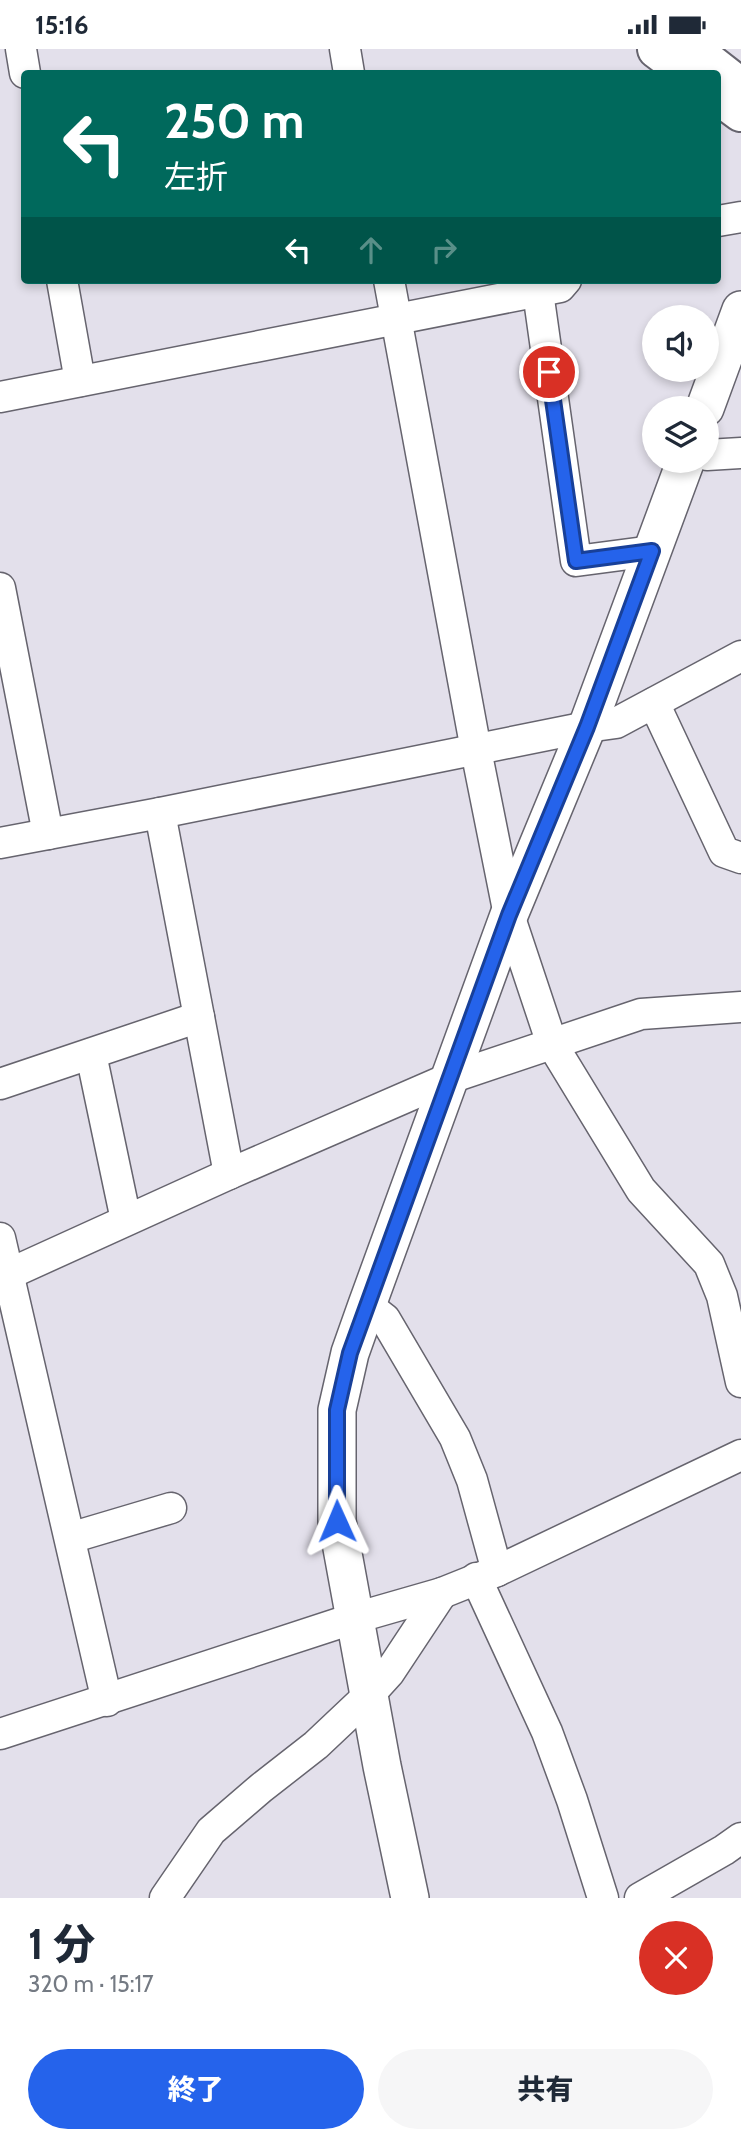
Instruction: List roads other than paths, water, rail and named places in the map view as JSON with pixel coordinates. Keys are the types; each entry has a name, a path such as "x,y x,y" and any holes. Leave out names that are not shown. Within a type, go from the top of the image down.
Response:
{"main road":[{"path":"657,49 686,70"},
{"path":"691,49 718,70"},
{"path":"721,72 741,88"},
{"path":"721,97 741,112"}],"street":[{"path":"21,49 24,70"},
{"path":"345,49 348,70"},
{"path":"721,220 741,217"},
{"path":"63,284 80,381"},
{"path":"390,284 509,915 552,1044 641,1190 709,1264 722,1296 741,1382"},
{"path":"0,397 538,292 563,284"},
{"path":"538,292 576,561 652,551"},
{"path":"709,396 741,310"},
{"path":"719,454 741,453"},
{"path":"410,1898 337,1521 337,1410 350,1353 509,915 587,727 681,473"},
{"path":"0,587 47,834"},
{"path":"0,843 616,723 741,656"},
{"path":"654,702 724,852 741,858"},
{"path":"160,813 229,1174"},
{"path":"4,1277 229,1174 450,1078 640,1014 741,1007"},
{"path":"0,1084 199,1017"},
{"path":"91,1054 126,1220"},
{"path":"0,1238 4,1277 70,1538 107,1701"},
{"path":"367,1305 385,1319 455,1439 472,1480 486,1574 572,1800 603,1898"},
{"path":"0,1734 355,1618 442,1593 741,1455"},
{"path":"70,1538 172,1508"},
{"path":"165,1898 211,1831 316,1745 389,1673 442,1593"},
{"path":"640,1898 741,1838"}]}
